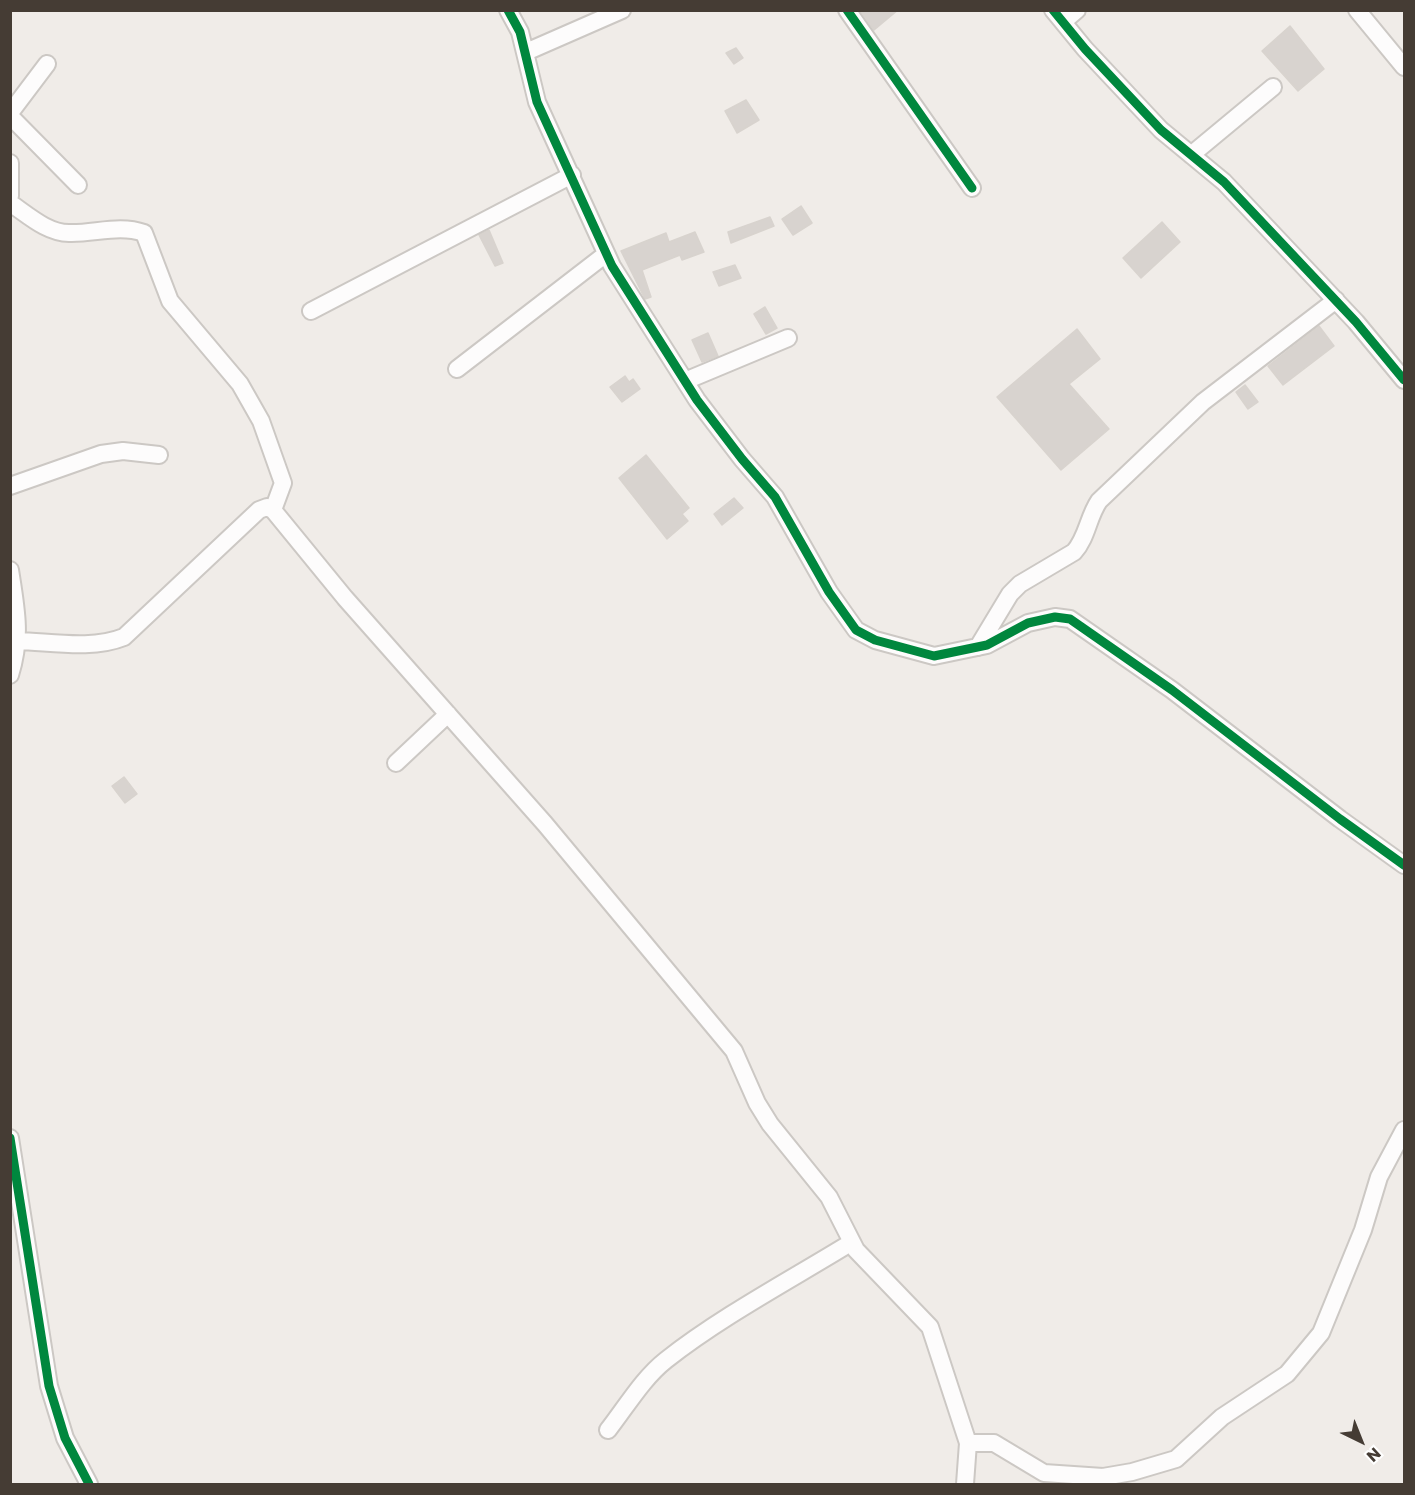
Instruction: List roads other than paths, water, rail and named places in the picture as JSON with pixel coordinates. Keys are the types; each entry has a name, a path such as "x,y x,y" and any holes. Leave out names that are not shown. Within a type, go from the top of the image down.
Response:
{"street":[{"path":"508,10 520,32 537,102 606,254 685,381 742,459 776,497 830,592 856,630 875,640 934,656 978,647 1014,633 1028,623 1054,617 1070,619 1172,690 1404,865"},
{"path":"526,52 622,10"},
{"path":"847,10 972,188"},
{"path":"1077,10 1058,16 1161,130 1224,182 1336,300 1404,380"},
{"path":"1357,10 1404,67"},
{"path":"47,64 10,115 78,185"},
{"path":"1191,155 1273,87"},
{"path":"10,163 10,196"},
{"path":"311,311 572,175"},
{"path":"10,203 55,231 68,233 126,228 144,233 170,301 240,384 261,421 283,483 273,510"},
{"path":"457,369 606,254"},
{"path":"978,647 1010,594 1020,584 1074,552 1080,545 1093,509 1142,459 1203,402 1336,300"},
{"path":"685,381 788,338"},
{"path":"10,486 101,454 123,451 159,455"},
{"path":"16,649 109,643 124,637 259,510 267,507 273,510 345,598 545,824 734,1051 757,1103 770,1124 830,1197 852,1242 876,1272 930,1327 968,1443 965,1485"},
{"path":"10,570 16,649 10,675"},
{"path":"396,763 448,714"},
{"path":"968,1443 994,1443 1044,1473 1103,1477 1132,1473 1176,1460 1222,1417 1287,1374 1320,1333 1363,1230 1379,1177 1404,1130"},
{"path":"10,1138 49,1386 65,1438 89,1485"},
{"path":"608,1430 652,1372 666,1359 750,1304 852,1242"}]}
